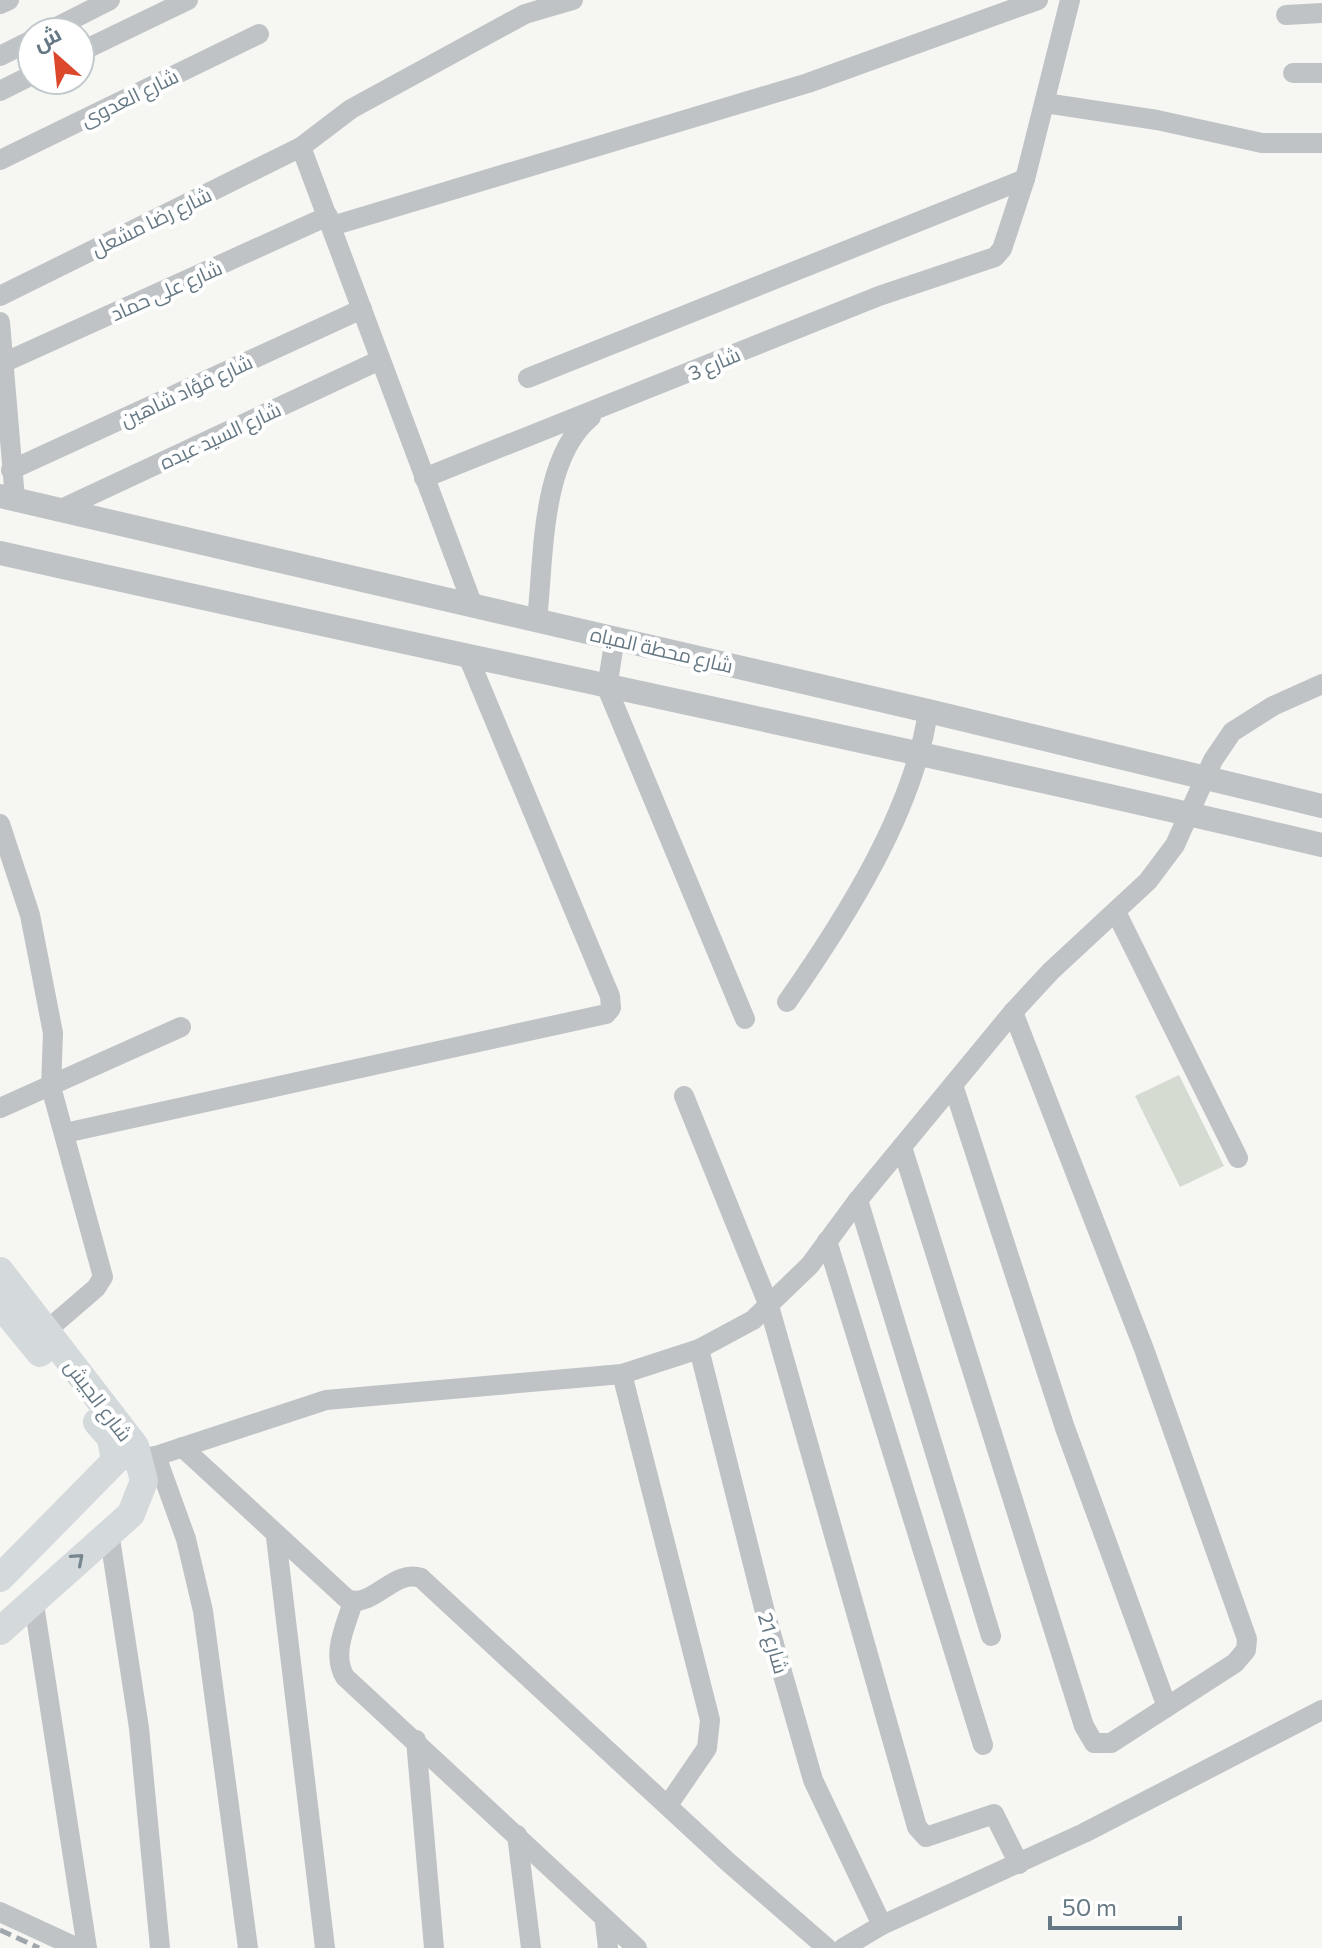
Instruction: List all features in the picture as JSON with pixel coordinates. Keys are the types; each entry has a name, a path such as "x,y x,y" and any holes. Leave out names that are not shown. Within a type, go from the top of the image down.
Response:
{"main road":[{"name":"شارع الجيش","path":"0,1271 138,1458 144,1481 137,1504 0,1631"},
{"name":"شارع الجيش","path":"0,1304 111,1438 138,1458"},
{"name":"شارع الجيش","path":"0,1578 138,1458"}],"street":[{"path":"0,4 9,0"},
{"path":"78,16 110,0"},
{"path":"96,44 188,0"},
{"name":"شارع رضا مشعل","path":"0,296 301,147 351,109 525,14 573,0"},
{"name":"شارع على حماد","path":"3,363 330,221 808,83 1038,0"},
{"path":"528,378 1025,179 1070,0"},
{"path":"1286,15 1322,13"},
{"name":"شارع العدوى","path":"0,160 259,34"},
{"path":"1293,73 1322,73"},
{"path":"1045,103 1157,120 1262,143 1322,143"},
{"path":"301,147 473,606"},
{"name":"شارع 3","path":"424,478 606,408 879,296 992,259 1002,249 1025,179"},
{"name":"شارع فؤاد شاهين","path":"11,470 362,309"},
{"path":"0,322 11,470 8,498"},
{"name":"شارع السيد عبده","path":"59,510 380,360"},
{"path":"537,620 554,477 569,441 586,421 606,408"},
{"name":"شارع محطة المياه","path":"8,498 615,637 1322,806"},
{"path":"0,553 469,659 922,752 1322,845"},
{"path":"615,637 607,688 745,1019"},
{"path":"65,1133 606,1014 611,1008 610,996 469,659"},
{"path":"248,1948 203,1611 186,1539 138,1458 182,1447 326,1400 622,1374 699,1349 734,1332 769,1306 810,1265 858,1200 1013,1012 1051,971 1161,866 1191,814 1219,747 1232,732 1273,706 1322,684"},
{"path":"787,1002 824,948 890,827 922,752 928,711"},
{"path":"1087,790 1097,751"},
{"path":"0,824 30,915 45,981 53,1033 51,1087 103,1279 46,1331"},
{"path":"1116,912 1238,1158"},
{"path":"902,1147 1087,1734 1100,1746 1111,1743 1244,1655 1246,1633 1144,1349 1013,1012"},
{"path":"0,1108 181,1027"},
{"path":"953,1085 1065,1428 1167,1707"},
{"path":"684,1096 769,1306 917,1827 926,1837 994,1814 1019,1864"},
{"path":"858,1200 991,1636"},
{"path":"827,1241 983,1745"},
{"name":"شارع 21","path":"699,1349 766,1616 813,1780 882,1925"},
{"path":"622,1374 710,1720 707,1748 668,1805"},
{"path":"182,1447 276,1537 353,1602"},
{"path":"109,1532 139,1728 160,1948"},
{"path":"276,1537 325,1948"},
{"path":"637,1948 605,1922 416,1740 363,1696 340,1668 339,1649 353,1602 407,1576 421,1578 827,1948"},
{"path":"33,1598 87,1948"},
{"path":"843,1948 882,1925 1019,1864 1322,1710"},
{"path":"416,1740 434,1948"},
{"path":"517,1835 531,1948"},
{"path":"0,1912 78,1948"},
{"path":"605,1922 608,1948"}],"shaded area":[{"path":"1179,1075 1224,1166 1180,1187 1135,1096"}],"railway":[{"path":"0,1930 39,1948"}]}
